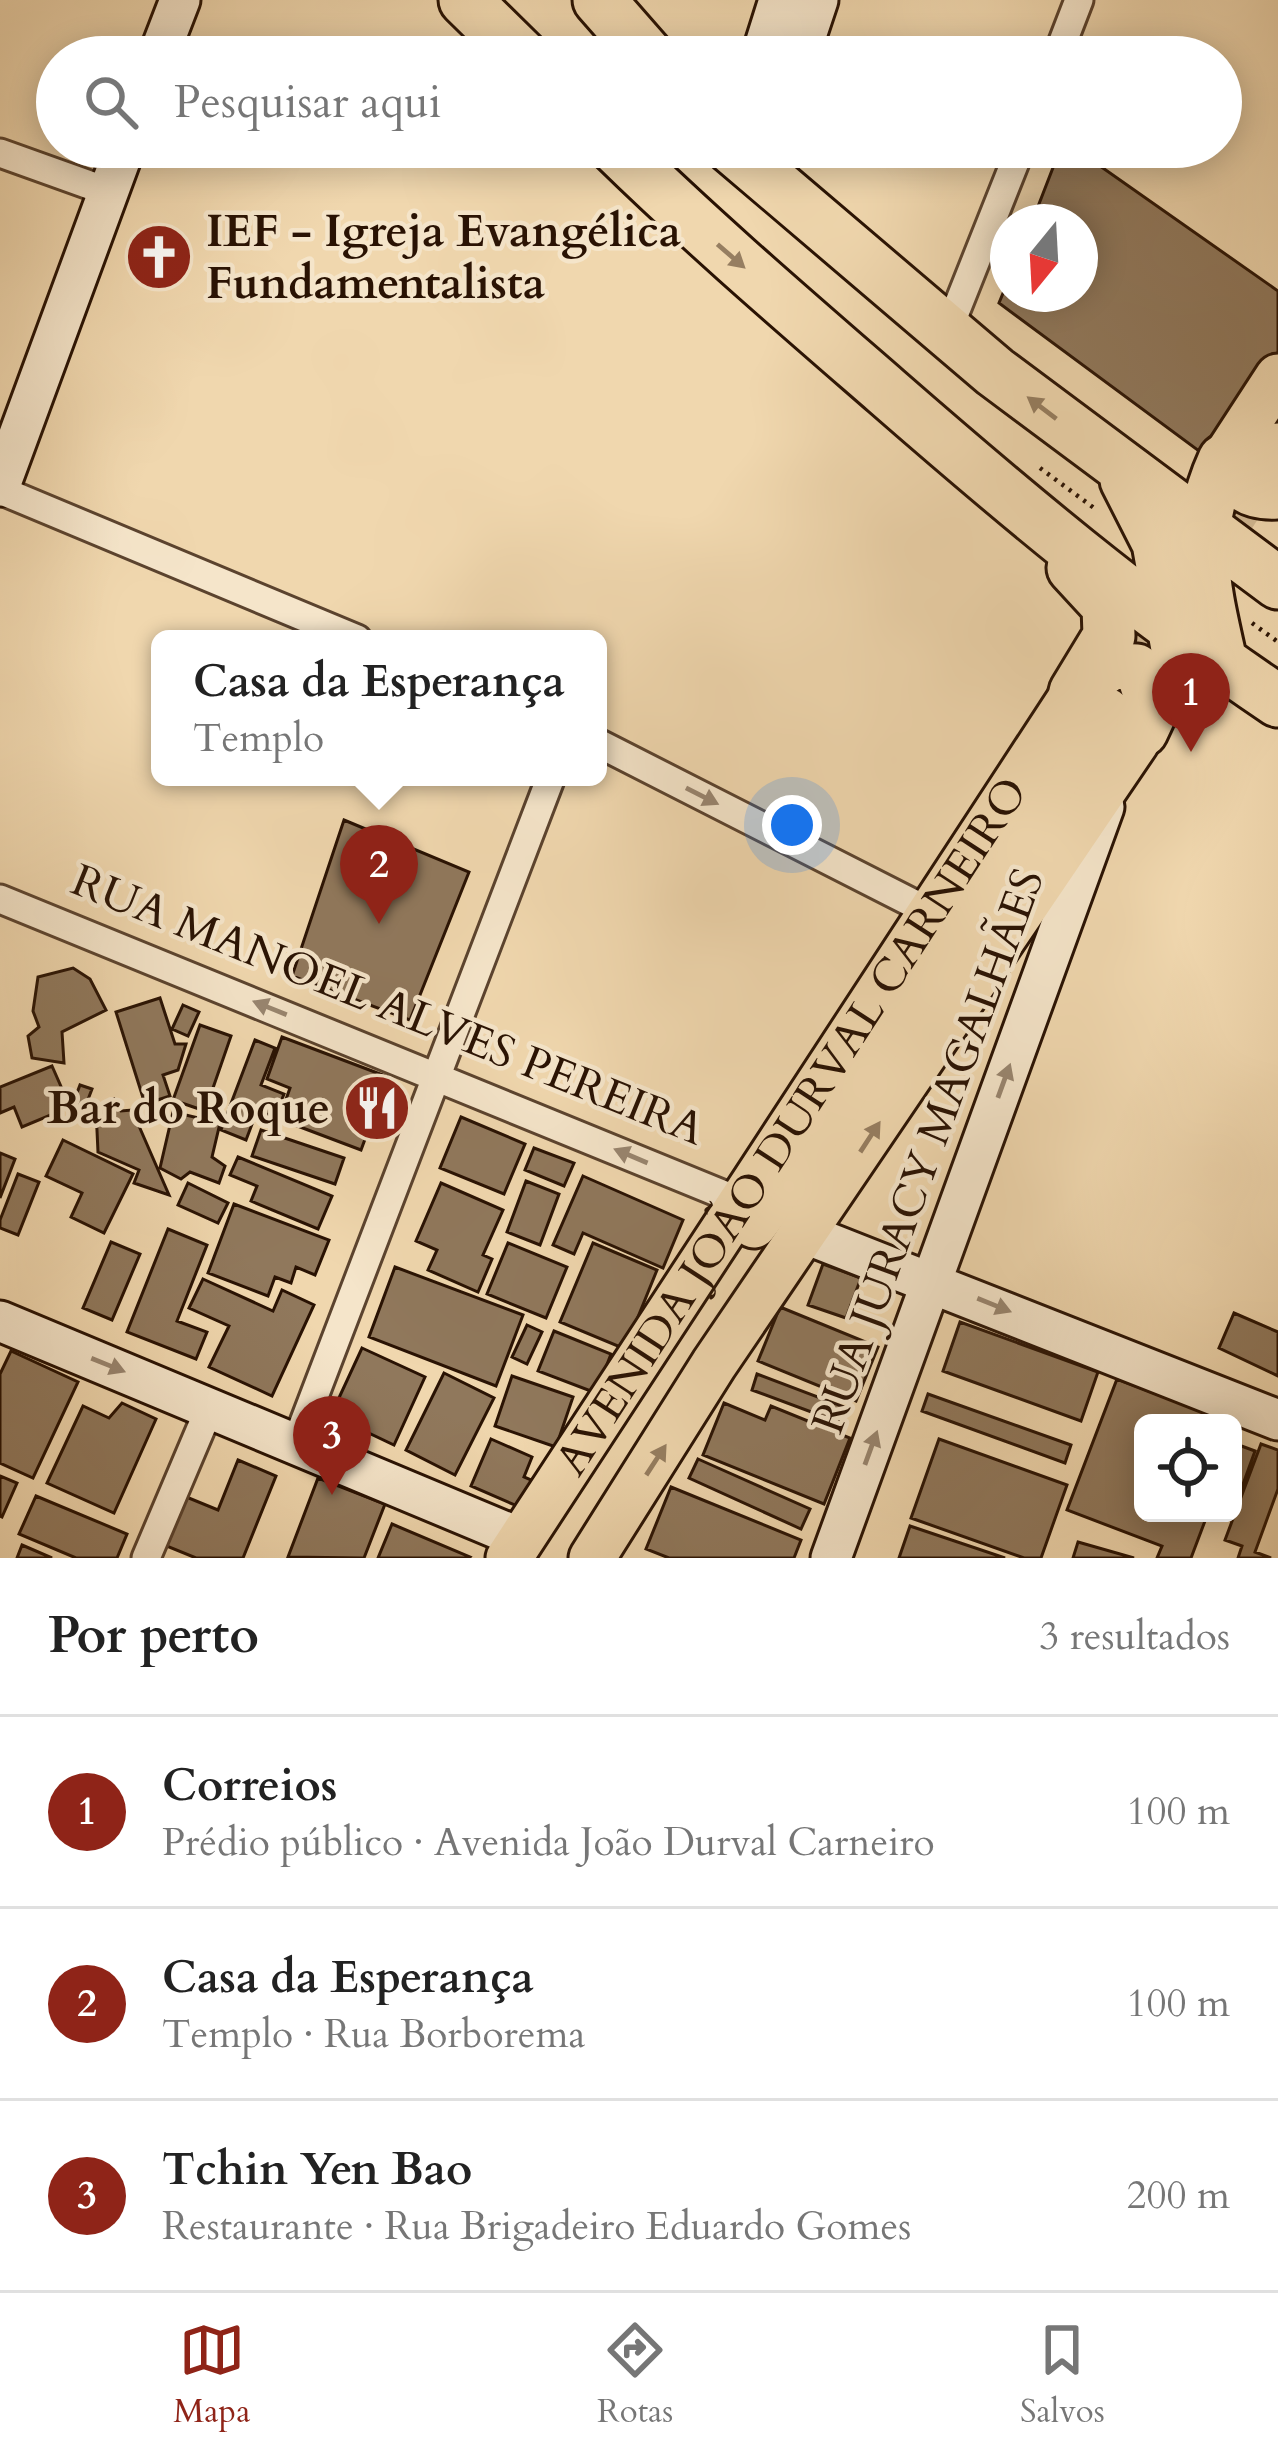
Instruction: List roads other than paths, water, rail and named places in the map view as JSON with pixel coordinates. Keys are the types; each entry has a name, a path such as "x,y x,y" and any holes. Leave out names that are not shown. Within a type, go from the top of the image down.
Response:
{"highway":[{"path":"465,0 502,36"},
{"path":"598,0 631,36"},
{"path":"637,168 694,224 1054,537 1173,630 1250,621"},
{"path":"766,168 947,333 1201,530 1250,621 1272,697 1186,697 1108,711"},
{"path":"1124,470 1185,472 1262,465"},
{"path":"1250,621 1201,564 1201,530 1205,501 1262,465"},
{"path":"1108,711 1174,670 1178,654 1158,543 1124,470"},
{"path":"1054,537 1070,566 1108,605 1108,711"}],"main road":[{"path":"1262,465 1278,377"},
{"path":"670,1315 746,1236 820,1142 908,1020 1108,711"},
{"name":"AVENIDA JOÃO DURVAL CARNEIRO","path":"592,1558 728,1345 1115,777 1108,711"},
{"name":"AVENIDA JOÃO DURVAL CARNEIRO","path":"514,1548 930,912 1108,711"},
{"path":"728,1345 820,1142"}],"street":[{"path":"166,36 180,0"},
{"path":"626,0 657,36"},
{"path":"767,36 779,0"},
{"path":"806,36 818,0"},
{"path":"1065,36 1079,0"},
{"path":"0,153 36,166"},
{"path":"42,168 109,192"},
{"path":"118,168 0,488 336,630"},
{"path":"947,333 1013,168"},
{"path":"607,747 930,912"},
{"name":"RUA JURACY MAGALHÃES","path":"831,1558 1115,777"},
{"path":"297,1441 548,786"},
{"name":"RUA MANOEL ALVES PEREIRA","path":"0,898 739,1201"},
{"path":"806,1234 1278,1420"},
{"path":"0,1321 297,1441 514,1548"},
{"path":"146,1558 210,1407"}],"tunnel":[{"path":"1107,711 1268,462"}],"place":[{"name":"IEF - Igreja Evangélica Fundamentalista","path":"159,257"},
{"name":"Correios","path":"1191,752"},
{"name":"Casa da Esperança","path":"379,924"},
{"name":"Bar do Roque","path":"377,1108"},
{"name":"Tchin Yen Bao","path":"332,1495"}]}
